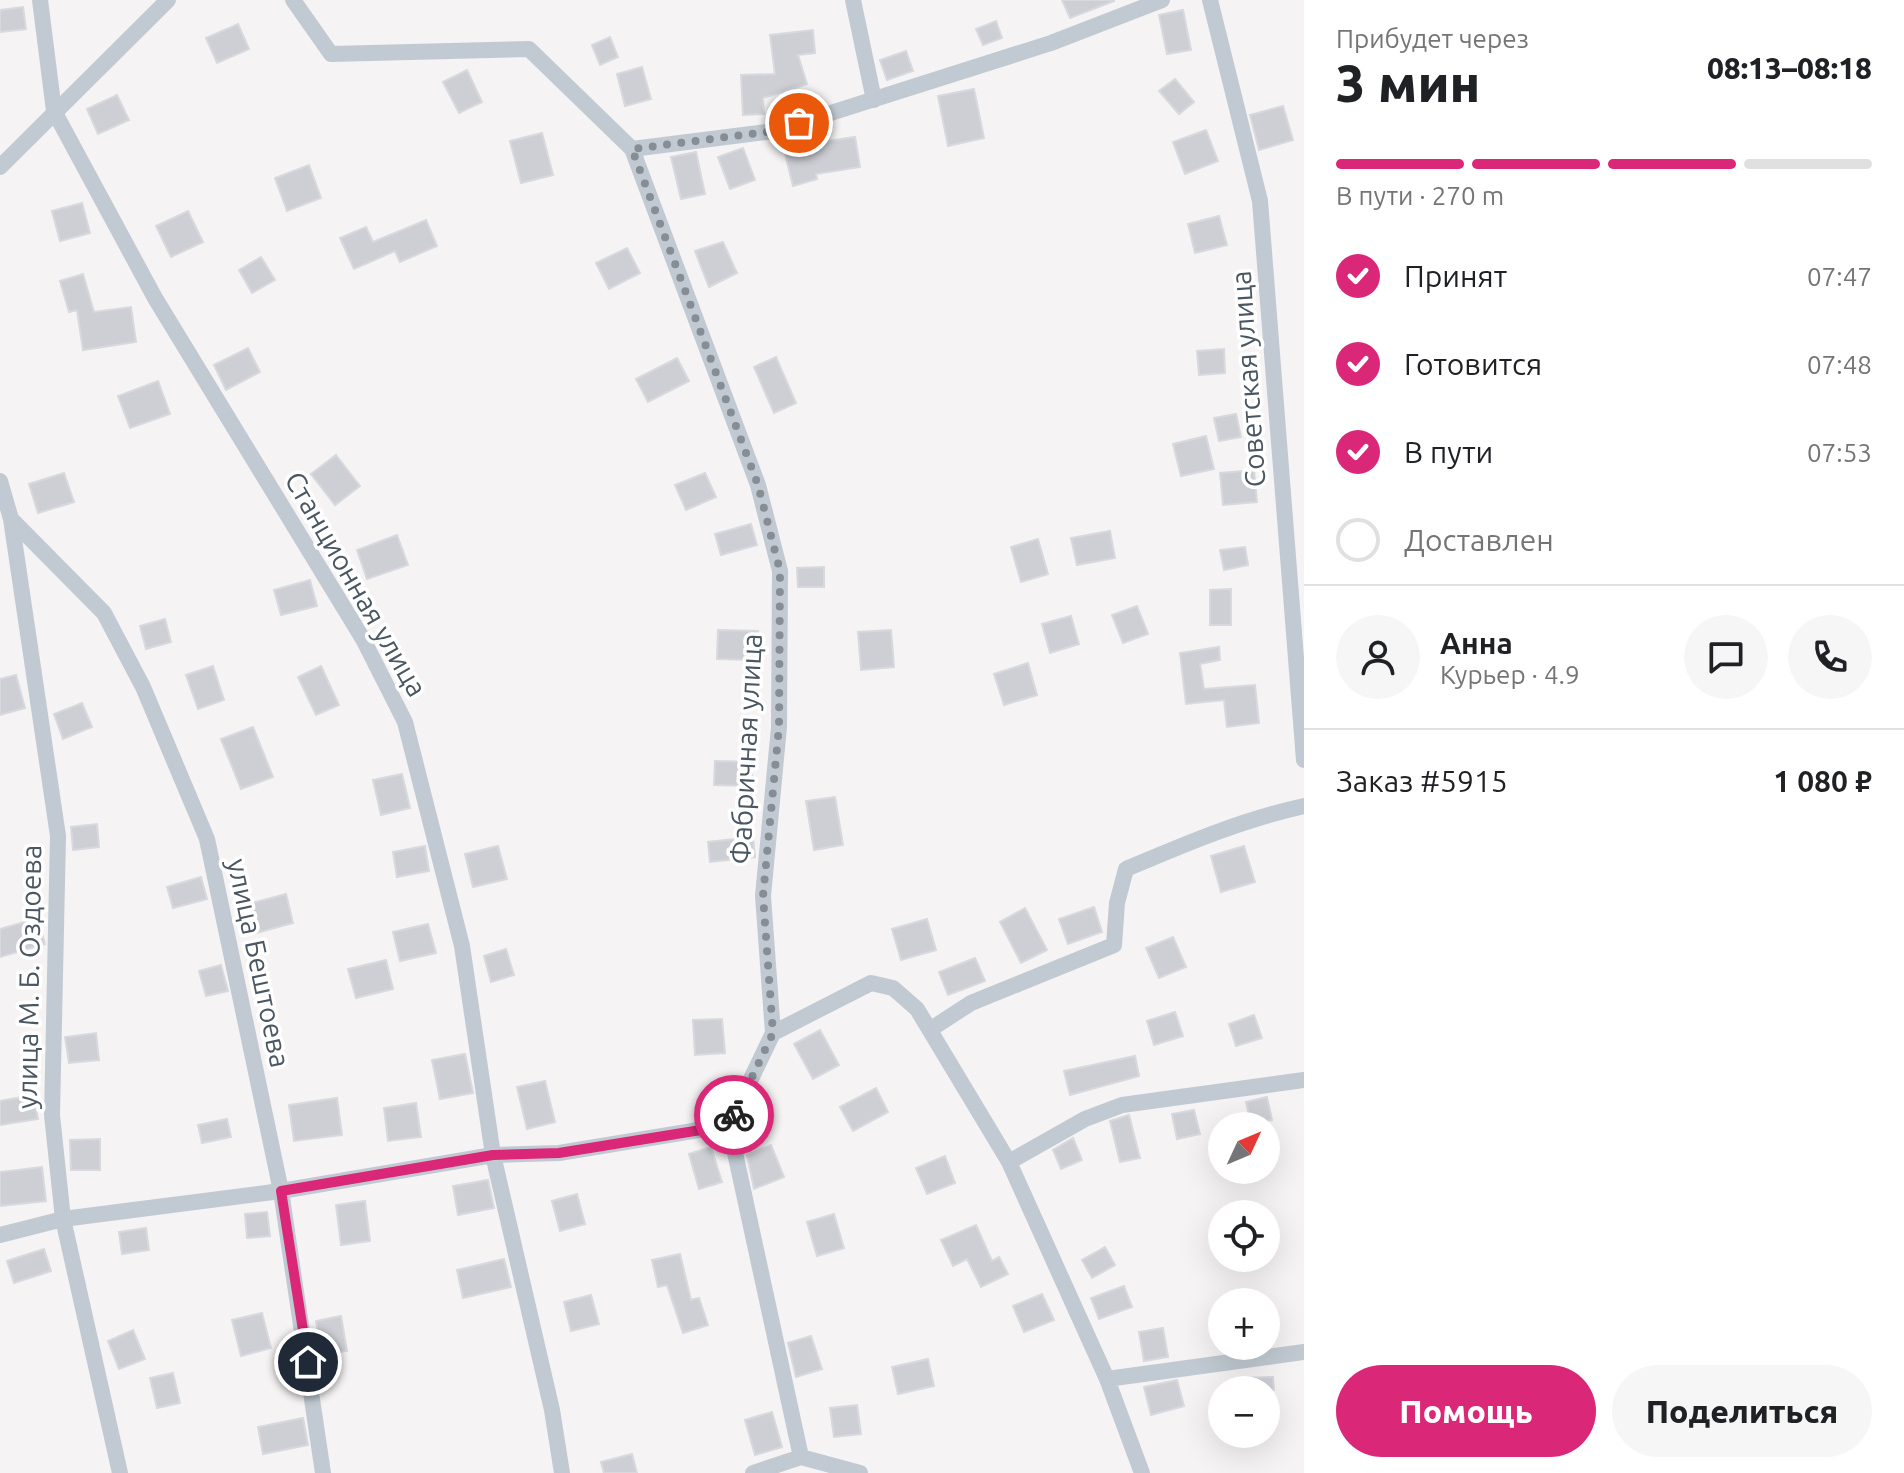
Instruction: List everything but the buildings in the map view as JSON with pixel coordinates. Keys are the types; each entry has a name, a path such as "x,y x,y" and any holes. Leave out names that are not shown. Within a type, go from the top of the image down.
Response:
{"street":[{"name":"Станционная улица","path":"40,0 54,111 155,298 363,639 405,722 462,946 493,1155 552,1410 562,1473"},
{"path":"0,167 168,0"},
{"path":"293,0 331,54 529,49 632,149 774,131 1051,43 1162,0"},
{"path":"853,0 874,100"},
{"name":"Советская улица","path":"1210,0 1260,201 1304,760"},
{"name":"Фабричная улица","path":"632,149 758,485 780,571 779,727 763,896 773,1033 729,1125"},
{"name":"улица М. Б. Оздоева","path":"0,481 11,519 58,836 52,1115 63,1219 120,1473"},
{"name":"улица Бештоева","path":"11,519 104,613 143,687 207,839 281,1191 323,1473"},
{"path":"931,1029 971,1003 1114,945 1117,903 1126,869 1213,832 1304,806"},
{"path":"773,1033 860,986 875,982 903,994 931,1029 1009,1162 1107,1379 1142,1473"},
{"path":"1009,1162 1085,1119 1122,1105 1304,1080"},
{"path":"0,1235 63,1219 281,1191 493,1155 559,1153 729,1125 801,1457"},
{"path":"1107,1379 1304,1352"},
{"path":"753,1473 801,1457 860,1473"}],"way so far":[{"path":"734,1115 773,1033 763,896 779,727 780,571 758,485 632,149 774,131 799,123"}],"route":[{"path":"308,1362 281,1191 493,1155 559,1153 707,1129 729,1125 734,1115"}]}
